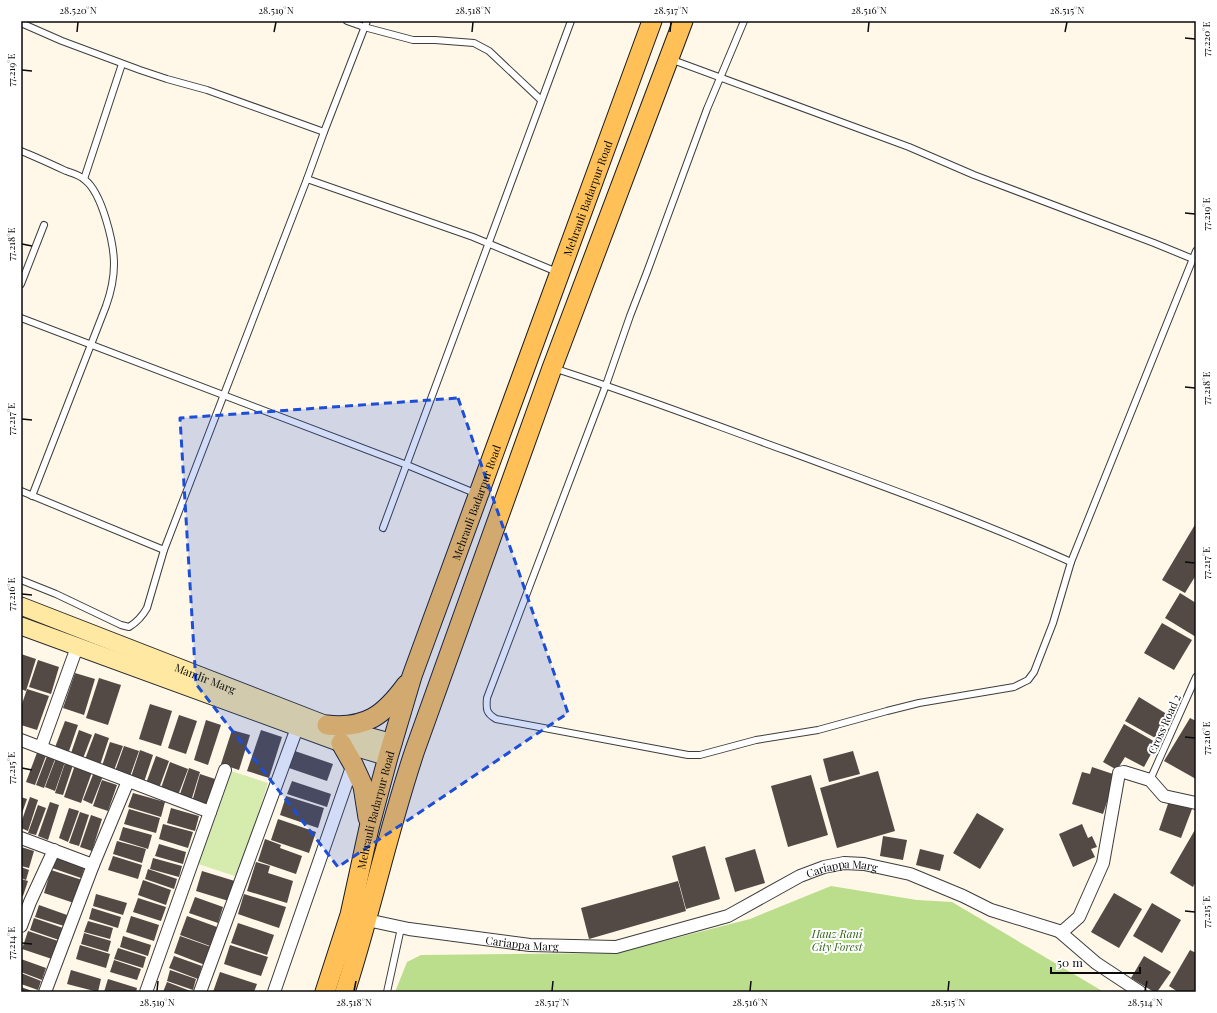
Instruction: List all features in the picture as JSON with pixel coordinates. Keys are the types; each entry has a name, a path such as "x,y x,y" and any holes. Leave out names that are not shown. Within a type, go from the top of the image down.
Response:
{"main road":[{"name":"Mehrauli Badarpur Road","path":"325,992 350,915 369,828 412,676 652,21"},
{"path":"491,460 515,468 683,21"},
{"name":"Mehrauli Badarpur Road","path":"345,992 367,920 400,795 515,468"},
{"name":"Mandir Marg","path":"21,606 390,750"},
{"name":"Mandir Marg","path":"21,626 341,743 390,750"},
{"path":"327,725 349,726 377,716 394,702 412,676"},
{"path":"341,743 363,786 369,828"}],"street":[{"path":"41,747 77,647"},
{"path":"200,992 297,728"},
{"path":"21,740 210,812"},
{"path":"274,992 353,764"},
{"path":"146,992 225,770"},
{"path":"1140,992 1096,963 1060,932 1062,932 1079,917 1103,862 1119,773 1124,772 1150,780 1164,796 1196,802"},
{"path":"45,992 93,865 128,781"},
{"path":"21,838 93,865"},
{"path":"21,926 30,902 54,850"},
{"name":"Cariappa Marg","path":"367,920 401,928 530,945 616,947 728,916 800,876 824,867 844,863 864,864 910,874 963,896 991,910 1060,932"}],"lane":[{"path":"32,28 34,21"},
{"path":"347,21 365,24 413,40 474,43 489,51 541,100"},
{"path":"383,528 571,21"},
{"path":"744,21 680,178 606,385 487,698 486,708 490,715 496,719 688,755 700,755 756,740 818,730 919,704 1014,687 1028,680 1034,672 1053,623 1071,562 1196,251"},
{"path":"21,23 62,41 122,64 207,90 324,132"},
{"path":"21,580 56,594 121,625 129,627 138,621 146,608 164,550 365,24"},
{"path":"669,58 909,147 974,175 1193,259"},
{"path":"84,179 122,64"},
{"path":"21,151 84,179 92,187 99,200 111,243 114,263 112,287 91,346 32,496"},
{"path":"307,179 488,244 560,273"},
{"path":"21,284 44,225"},
{"path":"21,265 28,267"},
{"path":"21,318 478,494"},
{"path":"552,368 606,385 883,486 1000,531 1071,562"},
{"path":"21,491 164,550"},
{"name":"Cross Road 2","path":"1150,780 1196,677"},
{"path":"387,992 401,928"}],"highlighted area":[{"path":"458,398 568,713 338,867 196,684 180,418"}],"green space":[{"path":"231,771 268,783 238,877 198,864"},
{"name":"Hauz Rani City Forest","path":"831,886 917,900 952,902 1104,992 395,992 407,962 421,955 617,953 750,919"}],"building":[{"path":"1196,523 1196,575 1185,593 1162,580"},
{"path":"1180,593 1196,603 1196,637 1165,618"},
{"path":"1162,623 1192,640 1174,670 1144,653"},
{"path":"21,654 36,659 26,691 21,689"},
{"path":"38,660 59,667 51,694 29,687"},
{"path":"75,673 95,679 84,715 63,708"},
{"path":"99,678 121,685 108,725 86,718"},
{"path":"27,689 49,696 37,730 21,725 21,707"},
{"path":"1139,697 1170,716 1157,739 1125,721"},
{"path":"150,704 172,711 161,746 139,739"},
{"path":"179,715 197,721 186,754 168,748"},
{"path":"1190,718 1196,721 1196,779 1164,761"},
{"path":"206,720 221,725 208,765 194,760"},
{"path":"65,721 78,725 68,754 54,750"},
{"path":"1124,724 1157,743 1144,767 1125,757 1117,770 1103,762"},
{"path":"79,730 92,735 82,761 70,756"},
{"path":"232,730 250,735 239,770 221,764"},
{"path":"261,730 282,737 269,778 247,771"},
{"path":"95,733 109,738 99,768 84,762"},
{"path":"110,742 123,746 113,773 101,769"},
{"path":"124,746 139,751 129,779 114,774"},
{"path":"38,750 47,753 35,785 26,782"},
{"path":"140,750 153,755 143,785 130,780"},
{"path":"292,750 333,764 327,781 286,767"},
{"path":"853,751 860,774 829,782 823,759"},
{"path":"47,756 55,759 44,788 36,785"},
{"path":"156,756 169,761 158,791 145,786"},
{"path":"56,758 65,762 55,791 45,787"},
{"path":"170,762 188,769 177,798 160,791"},
{"path":"65,763 73,765 63,795 55,793"},
{"path":"75,765 92,772 81,803 64,797"},
{"path":"1092,767 1116,775 1103,814 1072,804 1082,772 1090,774"},
{"path":"189,768 200,772 191,801 179,797"},
{"path":"878,771 895,831 837,848 820,788"},
{"path":"94,772 103,776 92,804 83,800"},
{"path":"200,774 215,779 207,806 192,802"},
{"path":"811,775 828,835 788,847 771,786"},
{"path":"102,780 117,785 108,811 93,806"},
{"path":"292,781 331,794 327,807 287,794"},
{"path":"133,793 165,802 161,817 128,807"},
{"path":"286,796 324,808 318,828 280,815"},
{"path":"21,797 27,799 21,816"},
{"path":"30,797 38,800 28,831 21,828 21,823"},
{"path":"1169,801 1192,809 1181,838 1159,830"},
{"path":"50,802 59,805 48,840 38,836"},
{"path":"38,805 46,808 36,835 28,833"},
{"path":"69,808 79,811 68,842 59,838"},
{"path":"171,808 199,816 195,831 167,823"},
{"path":"129,809 160,818 156,833 124,824"},
{"path":"80,812 89,815 79,846 69,843"},
{"path":"977,813 1004,829 980,869 953,853"},
{"path":"91,815 102,819 92,851 80,847"},
{"path":"278,819 316,832 309,853 271,840"},
{"path":"163,824 193,832 188,848 159,839"},
{"path":"1082,824 1088,838 1092,836 1097,847 1091,849 1095,857 1073,867 1059,834"},
{"path":"123,827 152,835 148,849 119,840"},
{"path":"1196,828 1196,881 1193,887 1170,873"},
{"path":"883,836 907,840 903,860 880,856"},
{"path":"265,839 281,845 280,848 302,856 296,874 258,861"},
{"path":"117,841 146,849 142,863 113,854"},
{"path":"159,844 186,852 183,864 155,856"},
{"path":"705,846 720,899 686,909 672,856"},
{"path":"21,847 34,851 29,868 21,866"},
{"path":"755,849 765,883 735,892 725,858"},
{"path":"920,849 944,855 940,871 916,865"},
{"path":"57,853 86,863 81,878 52,868"},
{"path":"113,856 142,865 138,879 108,870"},
{"path":"153,858 182,866 179,877 150,869"},
{"path":"256,862 270,866 268,873 293,881 287,903 247,891"},
{"path":"21,867 29,870 26,880 21,878"},
{"path":"148,869 177,879 174,889 145,879"},
{"path":"51,870 82,880 74,903 44,893"},
{"path":"202,871 238,882 232,902 196,891"},
{"path":"21,879 28,881 23,896 21,896"},
{"path":"143,880 171,890 166,905 138,895"},
{"path":"678,881 686,911 589,939 581,908"},
{"path":"1114,893 1142,909 1119,948 1091,932"},
{"path":"96,894 127,903 123,915 93,906"},
{"path":"244,894 286,907 279,928 238,914"},
{"path":"195,897 223,907 218,923 189,913"},
{"path":"138,898 166,907 161,921 133,912"},
{"path":"1152,903 1181,920 1162,953 1133,936"},
{"path":"39,905 67,915 64,926 35,917"},
{"path":"92,908 121,917 118,928 89,919"},
{"path":"131,916 159,925 154,941 126,932"},
{"path":"187,916 217,927 210,946 180,935"},
{"path":"34,918 63,928 59,940 30,930"},
{"path":"88,921 113,928 110,939 84,932"},
{"path":"238,923 274,935 267,955 231,943"},
{"path":"28,931 58,941 52,959 22,949"},
{"path":"84,933 111,941 108,952 81,944"},
{"path":"123,936 151,945 148,956 120,947"},
{"path":"180,936 211,947 205,965 174,953"},
{"path":"80,945 110,954 106,968 76,959"},
{"path":"230,945 268,957 261,976 224,964"},
{"path":"118,948 146,957 143,968 114,959"},
{"path":"1190,950 1196,953 1196,992 1178,992 1169,986"},
{"path":"174,956 202,966 198,979 169,968"},
{"path":"1144,956 1171,972 1157,992 1154,992 1131,978"},
{"path":"21,959 46,968 42,980 21,972"},
{"path":"114,960 141,969 137,980 110,972"},
{"path":"71,970 101,979 98,992 67,984"},
{"path":"170,970 196,979 193,990 167,981"},
{"path":"220,972 257,984 254,992 213,992"},
{"path":"21,973 41,981 38,990 21,984"},
{"path":"108,979 137,988 136,992 104,992"},
{"path":"167,982 193,992 163,992"},
{"path":"21,987 35,992 21,992"}]}
